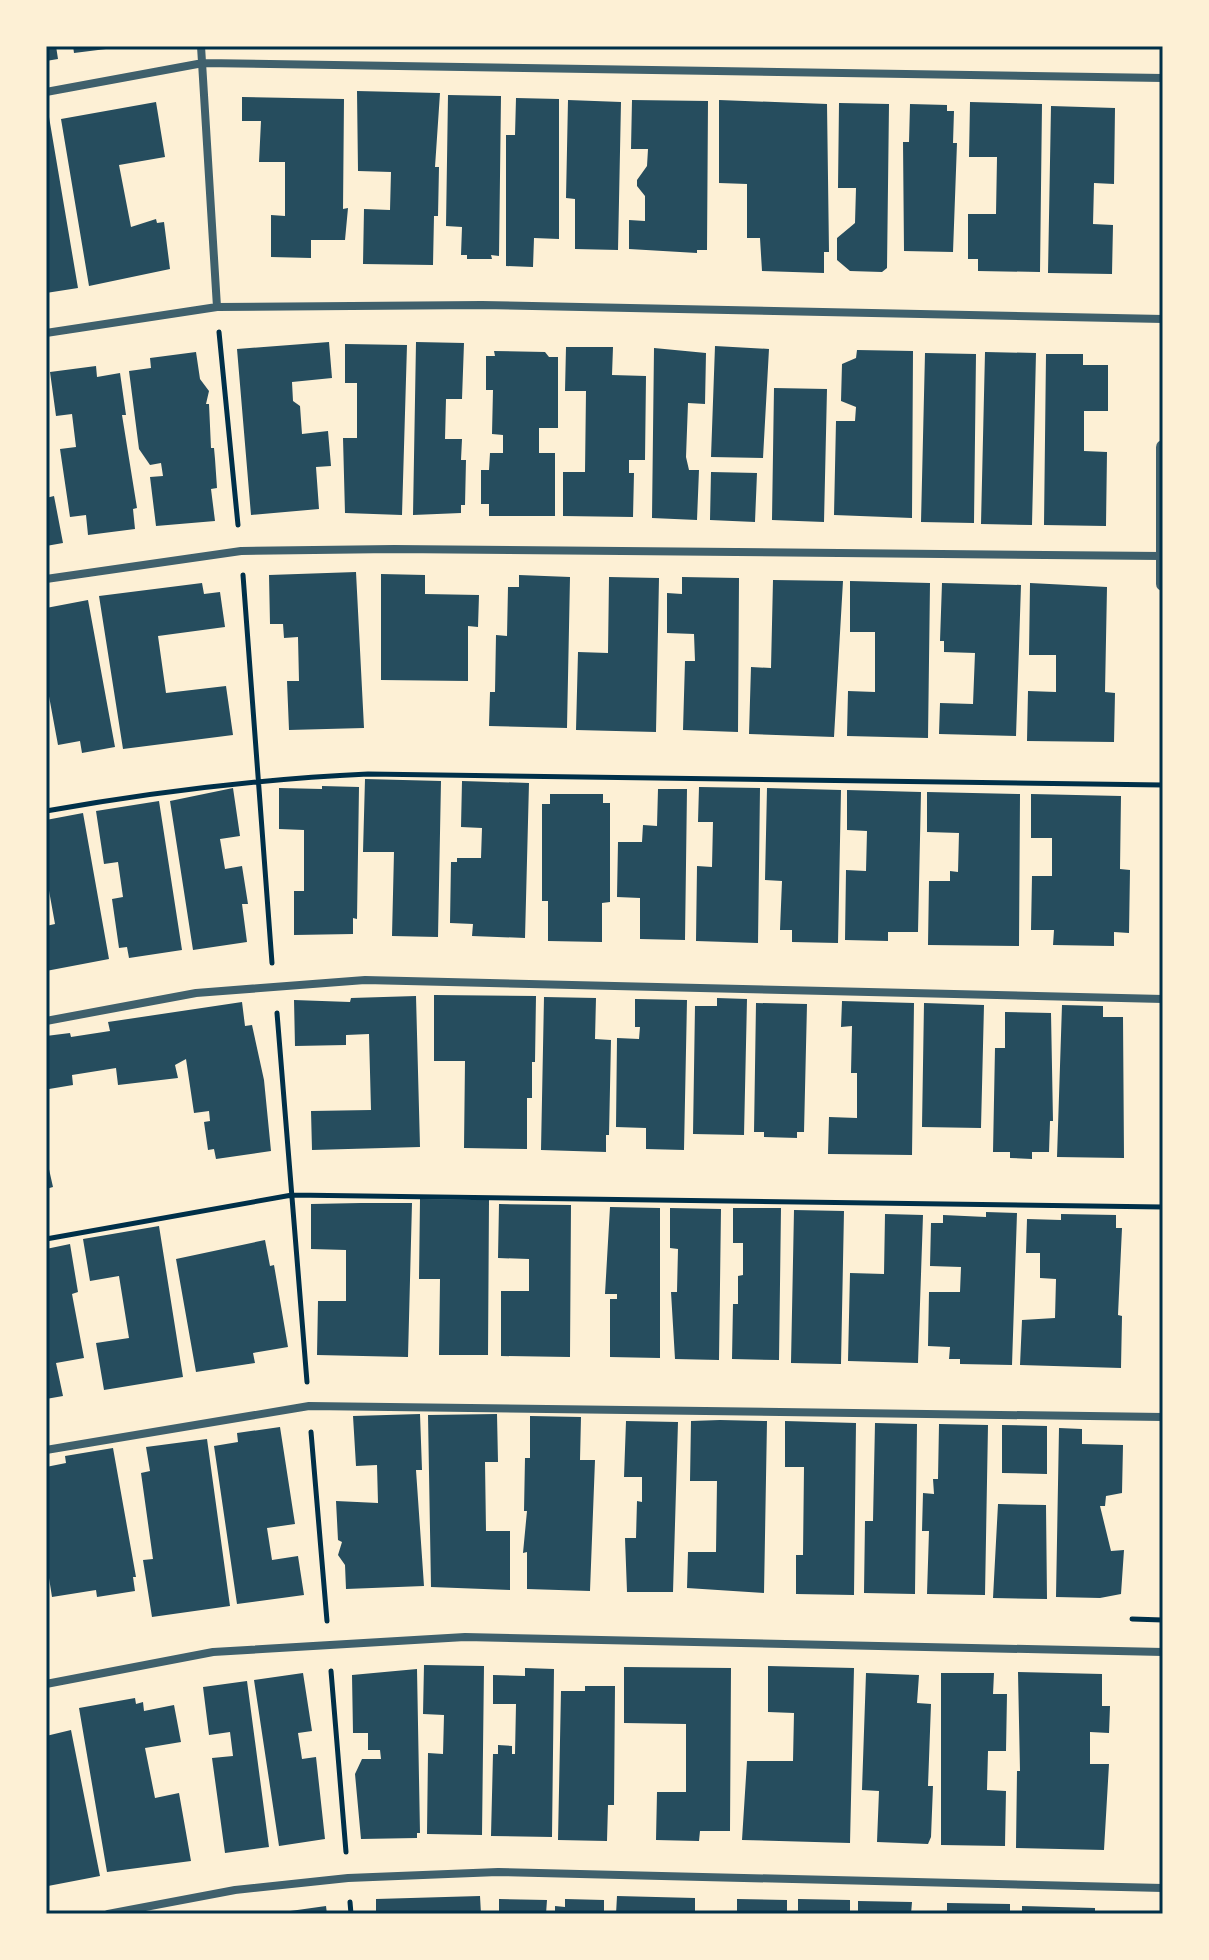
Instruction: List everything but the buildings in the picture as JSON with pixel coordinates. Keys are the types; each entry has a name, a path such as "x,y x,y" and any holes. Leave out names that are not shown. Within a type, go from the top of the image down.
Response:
{"street":[{"path":"201,46 217,307"},
{"path":"46,92 203,63 1163,78"},
{"path":"46,333 217,307 482,305 1163,319"},
{"path":"1163,447 1163,584"},
{"path":"46,579 241,551 394,549 1162,556"},
{"path":"46,1021 196,993 365,980 1163,999"},
{"path":"46,1450 309,1406 1163,1417"},
{"path":"46,1684 213,1652 465,1637 1163,1652"},
{"path":"108,1914 235,1890 348,1878 498,1872 1163,1888"}],"path":[{"path":"217,307 241,551 257,780 351,1914"},
{"path":"46,811 158,791 257,780 368,774 1163,785"},
{"path":"46,1239 292,1195 1163,1207"},
{"path":"1132,1619 1163,1620"}]}
